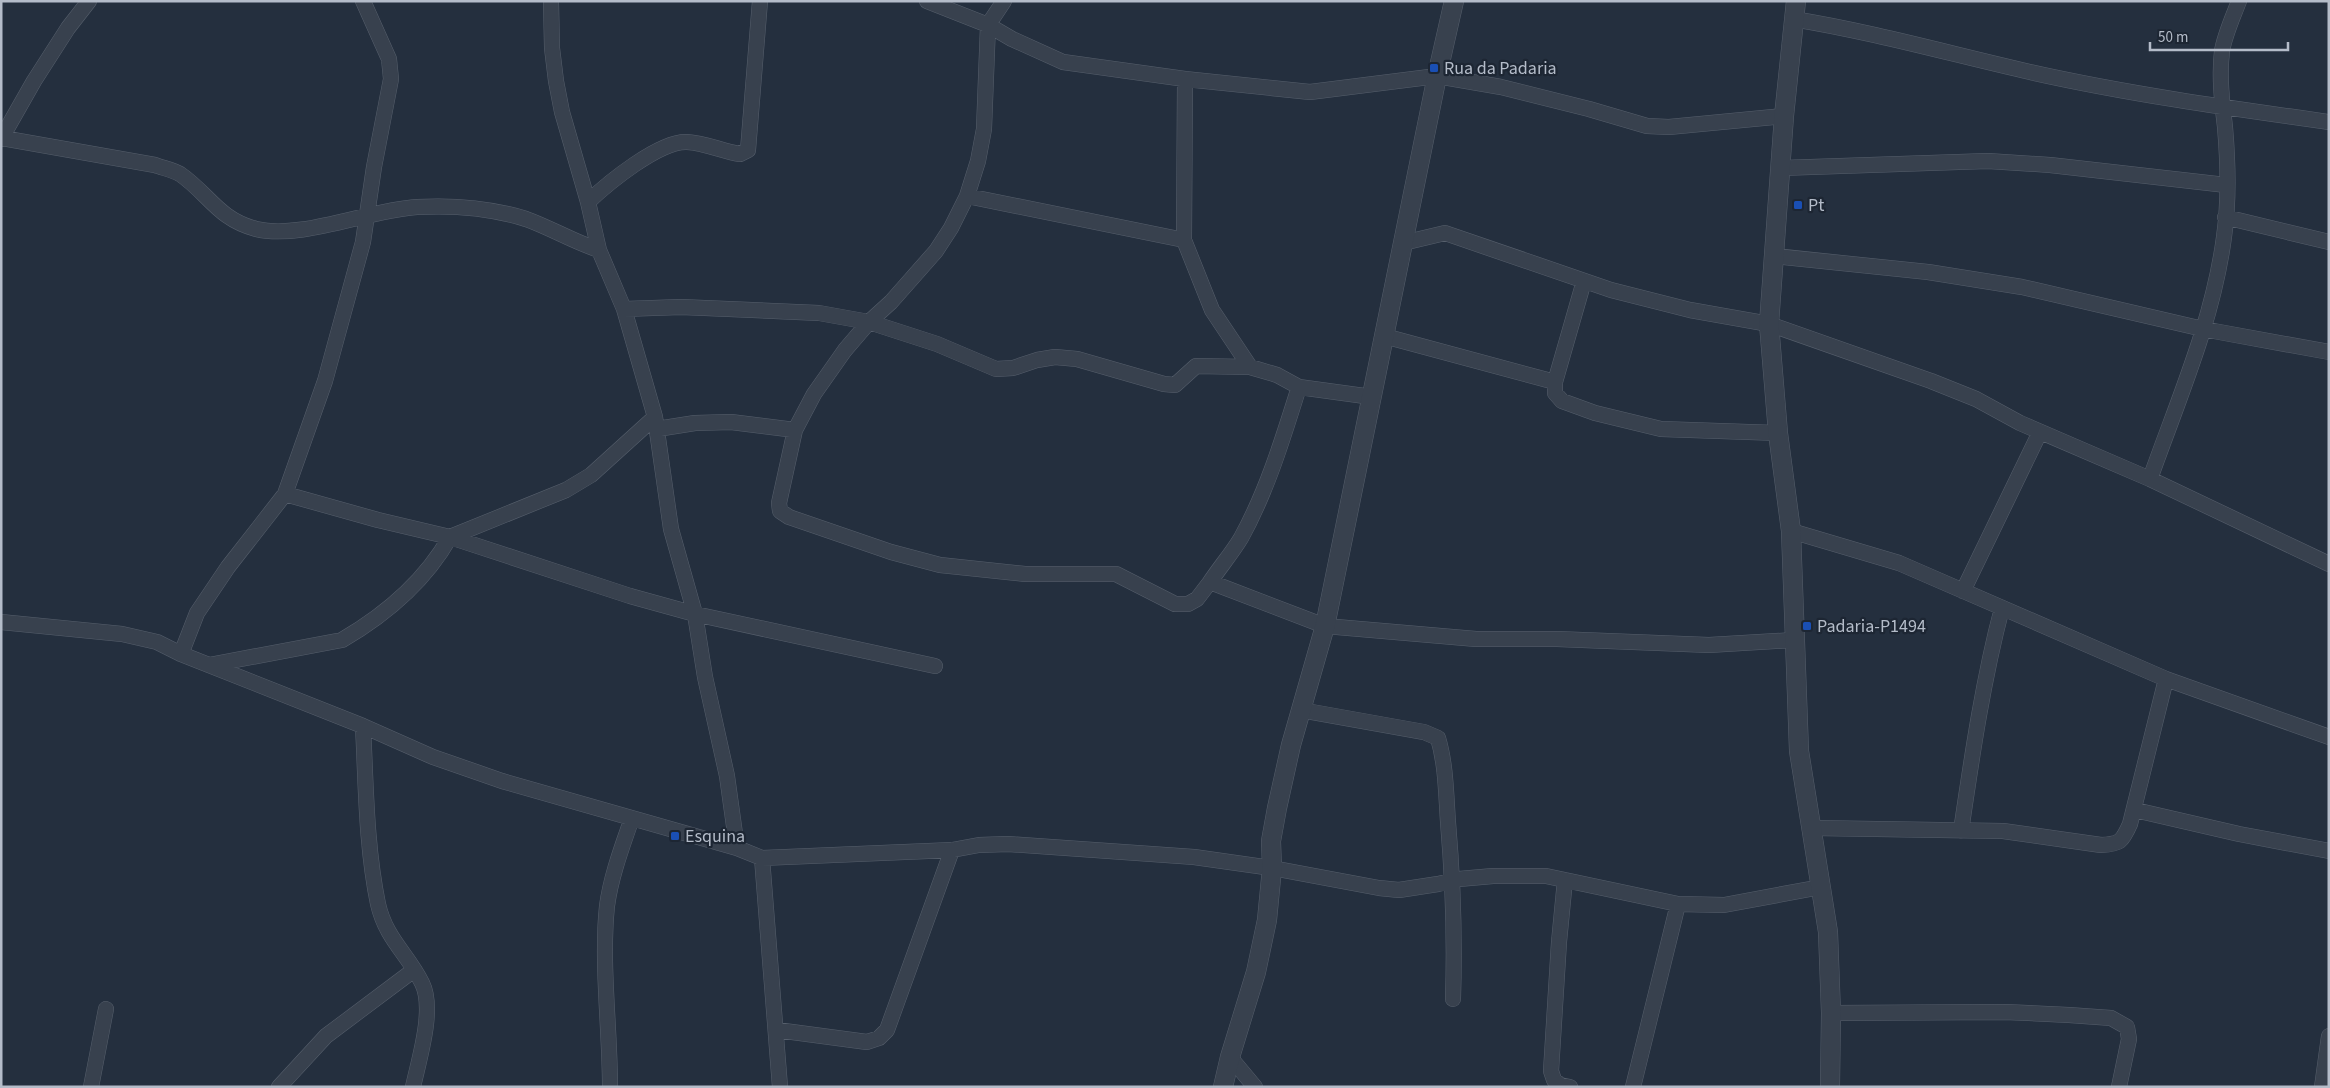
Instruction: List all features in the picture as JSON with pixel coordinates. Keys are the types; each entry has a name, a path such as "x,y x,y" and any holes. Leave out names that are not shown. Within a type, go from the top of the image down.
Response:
{"street":[{"path":"89,1 68,28 34,81 2,138 155,165 178,173 196,187 221,213 235,222 256,229 273,232 305,228 368,214 434,207 485,210 526,220 599,250"},
{"path":"181,654 202,605 228,567 285,494 325,381 363,242 374,167 391,79 391,68 363,1"},
{"path":"551,1 556,81 599,250 624,309 656,423 671,529 695,614 705,677 727,776 736,848"},
{"path":"588,202 608,183 651,155 671,145 684,142 702,143 740,154 748,150 760,1"},
{"path":"927,1 988,25 1012,40 1063,62 1185,79 1310,92 1437,76 1501,87 1647,126 1669,127 1784,116"},
{"path":"1004,1 988,25 984,129 978,161 967,196 936,251 892,302 869,322 845,350 814,394 796,430 779,503 780,511 789,517 891,552 940,565 1025,574 1116,574 1174,604 1188,604 1197,599 1240,538 1265,487 1299,387"},
{"path":"1223,1087 1230,1057 1256,972 1267,920 1272,868 1271,840 1301,710 1325,626 1454,1"},
{"path":"2150,479 2203,329 2218,280 2225,217 2226,185 2222,107 2222,51 2231,20 2240,1"},
{"path":"1830,1087 1831,1013 1828,932 1813,828 1799,751 1791,532 1778,433 1769,324 1784,116 1795,10 1853,29 2031,72 2222,107 2329,122"},
{"path":"1185,79 1184,240 1212,310 1250,367"},
{"path":"1781,168 1988,161 2050,165 2226,185"},
{"path":"967,196 1184,240"},
{"path":"2225,217 2329,242"},
{"path":"1403,243 1445,233 1584,281 1690,310 1769,324 1931,381 1976,399 2040,432 2150,479 2329,564"},
{"path":"1774,256 1928,272 2022,287 2203,329 2329,352"},
{"path":"1584,281 1555,382 1555,393 1562,401 1595,413 1661,428 1778,433"},
{"path":"624,309 681,307 820,313 869,322 937,344 996,369 1013,368 1037,360 1055,357 1077,359 1164,384 1175,385 1196,366 1250,367 1277,375 1299,387 1372,397"},
{"path":"1384,336 1555,382"},
{"path":"209,665 342,640 359,630 406,594 442,552 450,537 566,490 590,475 656,423 731,422 796,430"},
{"path":"1963,591 2040,432"},
{"path":"285,494 360,516 450,537 630,596 695,614 935,666"},
{"path":"1791,532 1899,563 2166,679 2329,737"},
{"path":"1210,582 1325,626 1476,639 1557,639 1709,645 1794,640"},
{"path":"1961,831 1971,764 1995,634 2002,608"},
{"path":"1,622 122,634 157,642 181,654 363,726 433,756 502,781 736,848 762,858 952,850 979,845 1008,844 1194,857 1272,868 1379,888 1419,888 1459,879 1493,876 1546,876 1678,904 1724,905 1821,886"},
{"path":"1813,828 2003,831 2101,845 2114,845 2123,840 2134,810 2166,679"},
{"path":"1301,710 1424,732 1438,738 1445,780 1453,881 1455,929 1453,999"},
{"path":"363,726 371,858 378,905 392,941 423,984 427,998 427,1011 412,1087"},
{"path":"2134,810 2239,834 2329,851"},
{"path":"610,1087 606,944 607,907 617,861 632,818"},
{"path":"777,1030 867,1042 879,1038 887,1030 952,850"},
{"path":"762,858 780,1087"},
{"path":"1566,880 1559,942 1552,1071 1554,1080 1560,1085 1570,1087"},
{"path":"1633,1087 1678,904"},
{"path":"279,1087 326,1036 414,970"},
{"path":"90,1087 106,1009"},
{"path":"1831,1013 2005,1012 2111,1018 2127,1027 2129,1039 2119,1087"},
{"path":"2322,1087 2329,1036"},
{"path":"1230,1057 1255,1087"}],"place":[{"name":"Rua da Padaria","path":"1434,68"},
{"name":"Pt","path":"1798,205"},
{"name":"Padaria-P1494","path":"1807,626"},
{"name":"Esquina","path":"675,836"}]}
